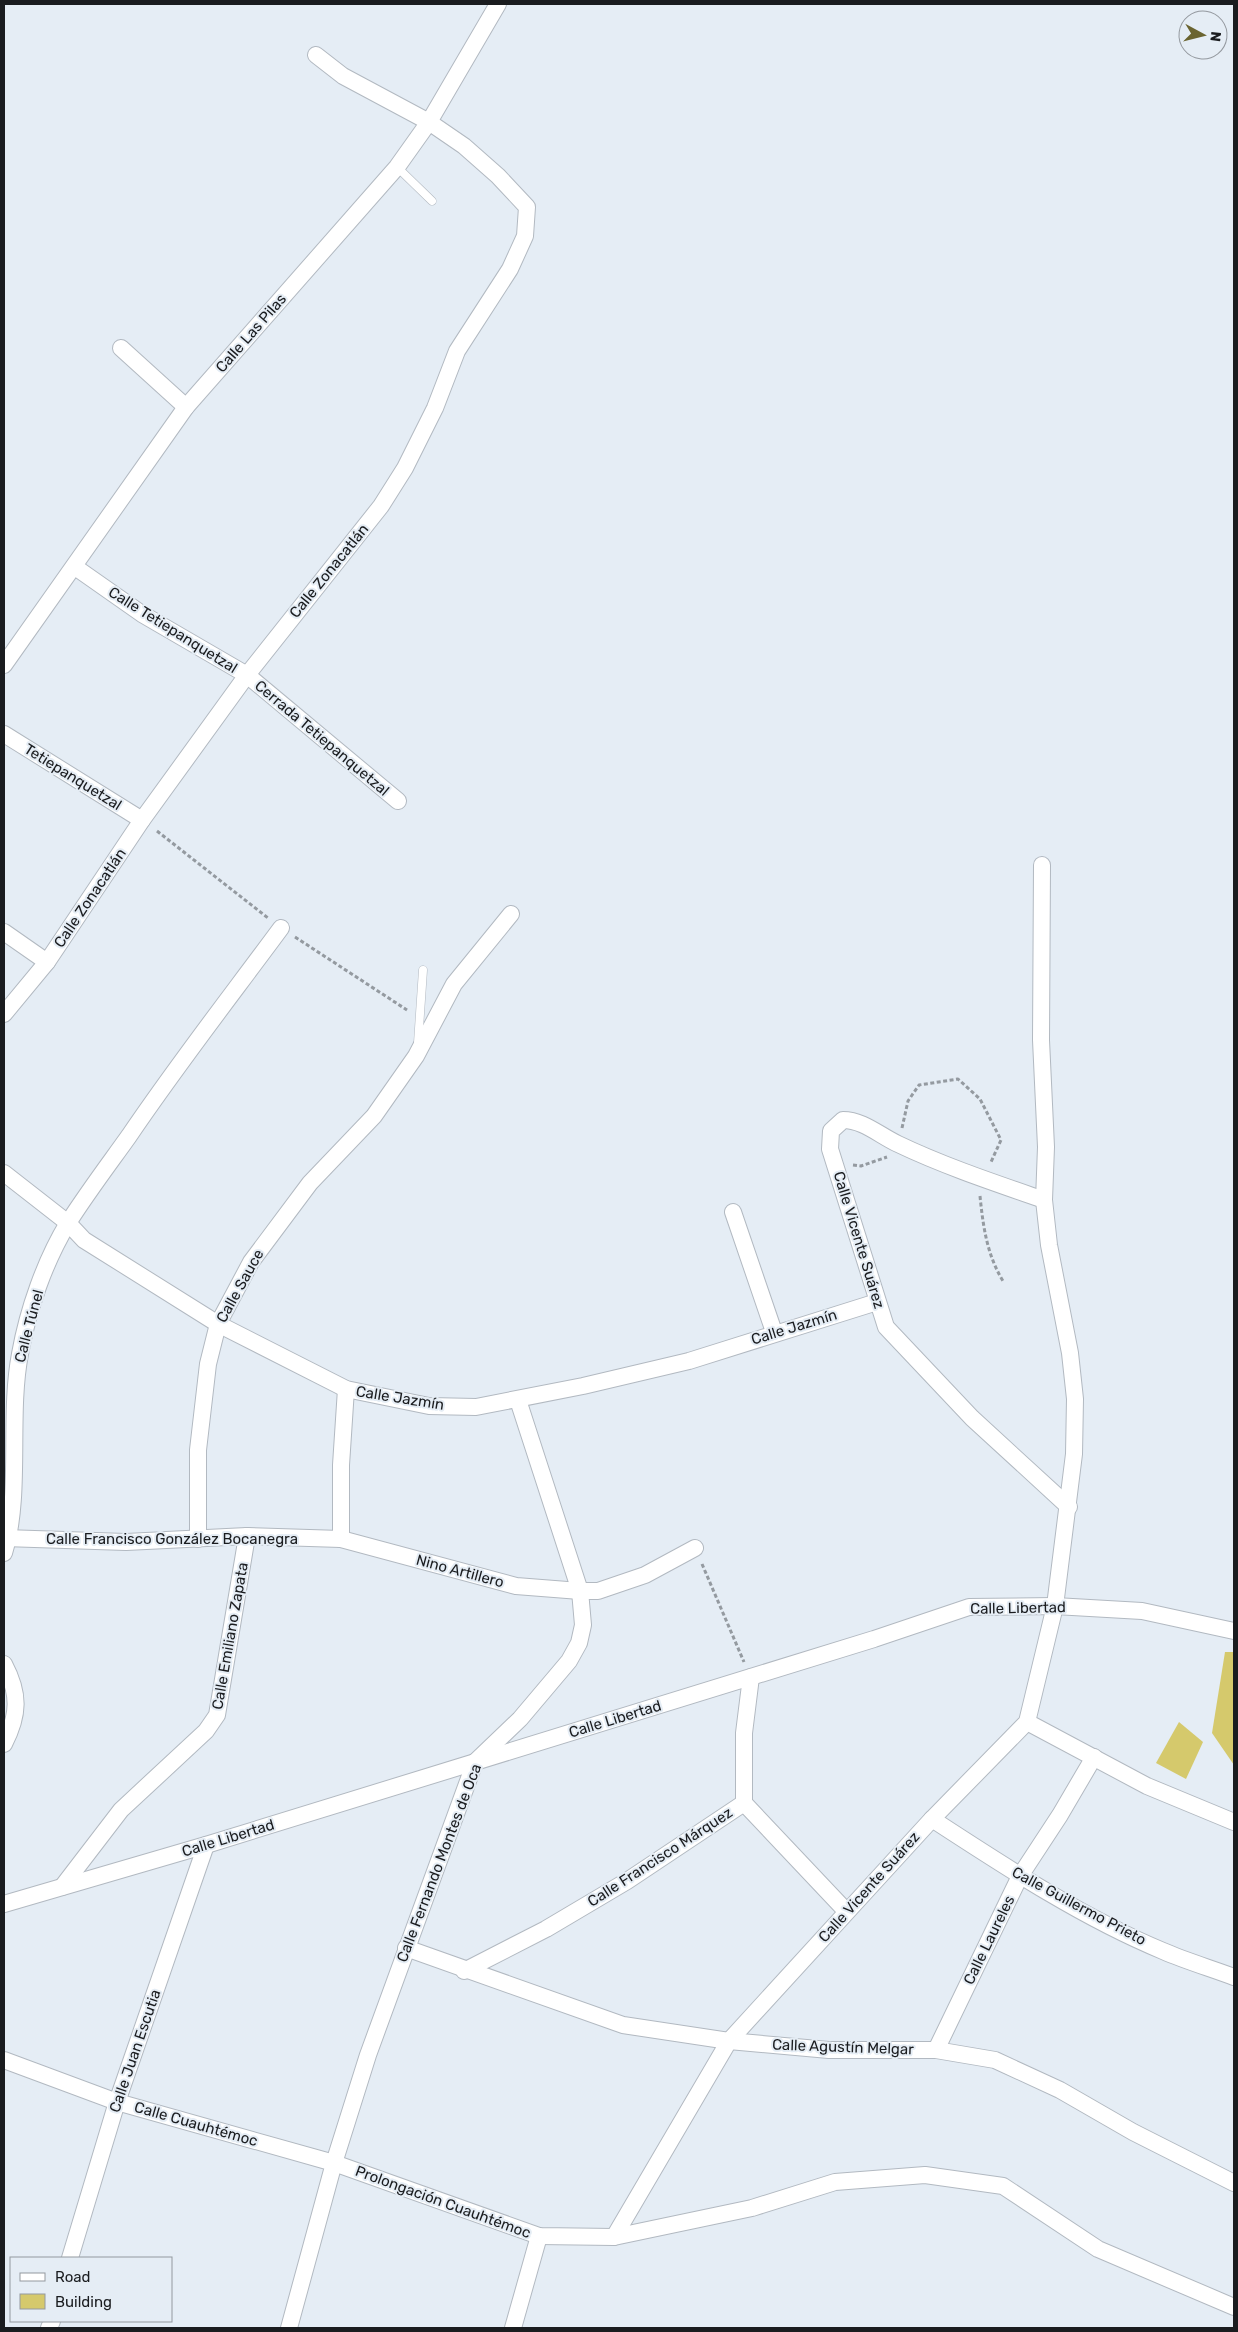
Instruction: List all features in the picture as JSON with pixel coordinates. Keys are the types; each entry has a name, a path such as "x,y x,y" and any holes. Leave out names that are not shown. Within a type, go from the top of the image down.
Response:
{"street":[{"name":"Calle Las Pilas","path":"4,665 75,567 186,407 397,167 429,122 498,4"},
{"name":"Calle Zonacatlán","path":"4,1014 47,962 142,820 247,675 381,506 405,468 435,408 457,351 510,269 525,236 527,207 498,176 464,146 429,122 343,76 316,55"},
{"path":"121,348 186,407"},
{"name":"Calle Tetiepanquetzal","path":"75,567 142,614 247,675"},
{"name":"Cerrada Tetiepanquetzal","path":"247,675 398,801"},
{"name":"Tetiepanquetzal","path":"4,734 142,820"},
{"path":"1042,865 1041,1040 1046,1147 1044,1200 1048,1244 1070,1352 1075,1399 1074,1454 1055,1606 1027,1722 1147,1786 1234,1822"},
{"name":"Calle Sauce","path":"198,1539 198,1450 208,1364 218,1324 251,1262 310,1183 374,1116 416,1056 454,984 511,914"},
{"name":"Calle Túnel","path":"5,1544 19,1354 42,1278 68,1223 156,1097 281,928"},
{"path":"4,932 47,962"},
{"name":"Calle Vicente Suárez","path":"1044,1200 983,1179 898,1144 854,1120 842,1120 831,1131 830,1149 859,1236 877,1302 886,1327 972,1418 1068,1513"},
{"name":"Calle Jazmín","path":"4,1173 68,1223 84,1240 218,1324 346,1389 429,1406 476,1407 518,1400 689,1361 774,1332 877,1302"},
{"path":"733,1212 774,1332"},
{"path":"341,1539 341,1465 346,1389"},
{"name":"Calle Fernando Montes de Oca","path":"289,2328 334,2163 368,2055 475,1762 520,1719 569,1661 579,1643 583,1625 580,1591 518,1400"},
{"name":"Calle Francisco González Bocanegra","path":"5,1544 126,1542 247,1536 341,1539"},
{"name":"Calle Emiliano Zapata","path":"62,1887 121,1810 206,1731 217,1715 247,1536"},
{"name":"Nino Artillero","path":"341,1539 516,1586 580,1591 598,1591 645,1575 695,1548"},
{"name":"Calle Libertad","path":"4,1904 206,1845 475,1762 969,1606 1055,1606 1142,1611 1234,1631"},
{"path":"4,1664 14,1682 16,1710 4,1744"},
{"name":"Calle Francisco Márquez","path":"464,1971 546,1929 627,1881 744,1803 744,1733 751,1676"},
{"name":"Calle Vicente Suárez","path":"614,2237 729,2041 846,1911 932,1819 1027,1722"},
{"name":"Calle Laureles","path":"936,2050 1020,1876 1060,1815 1094,1757"},
{"path":"744,1803 846,1911"},
{"name":"Calle Guillermo Prieto","path":"932,1819 1020,1876 1083,1911 1162,1951 1234,1977"},
{"name":"Calle Juan Escutia","path":"70,2257 117,2102 206,1845"},
{"name":"Calle Agustín Melgar","path":"406,1948 464,1971 623,2025 729,2041 830,2050 936,2050 994,2060 1060,2090 1133,2132 1234,2184"},
{"name":"Calle Cuauhtémoc","path":"4,2060 117,2102 334,2163"},
{"name":"Prolongación Cuauhtémoc","path":"334,2163 539,2236 614,2237 752,2208 836,2182 925,2175 1002,2186 1098,2249 1234,2307"},
{"path":"513,2328 539,2236"}],"lane":[{"path":"397,167 432,201"},
{"path":"416,1056 423,970"}],"path":[{"path":"695,1548 751,1676"}],"building":[{"path":"1225,1652 1234,1652 1234,1765 1212,1733"},
{"path":"1179,1722 1203,1742 1186,1779 1156,1763"}]}
